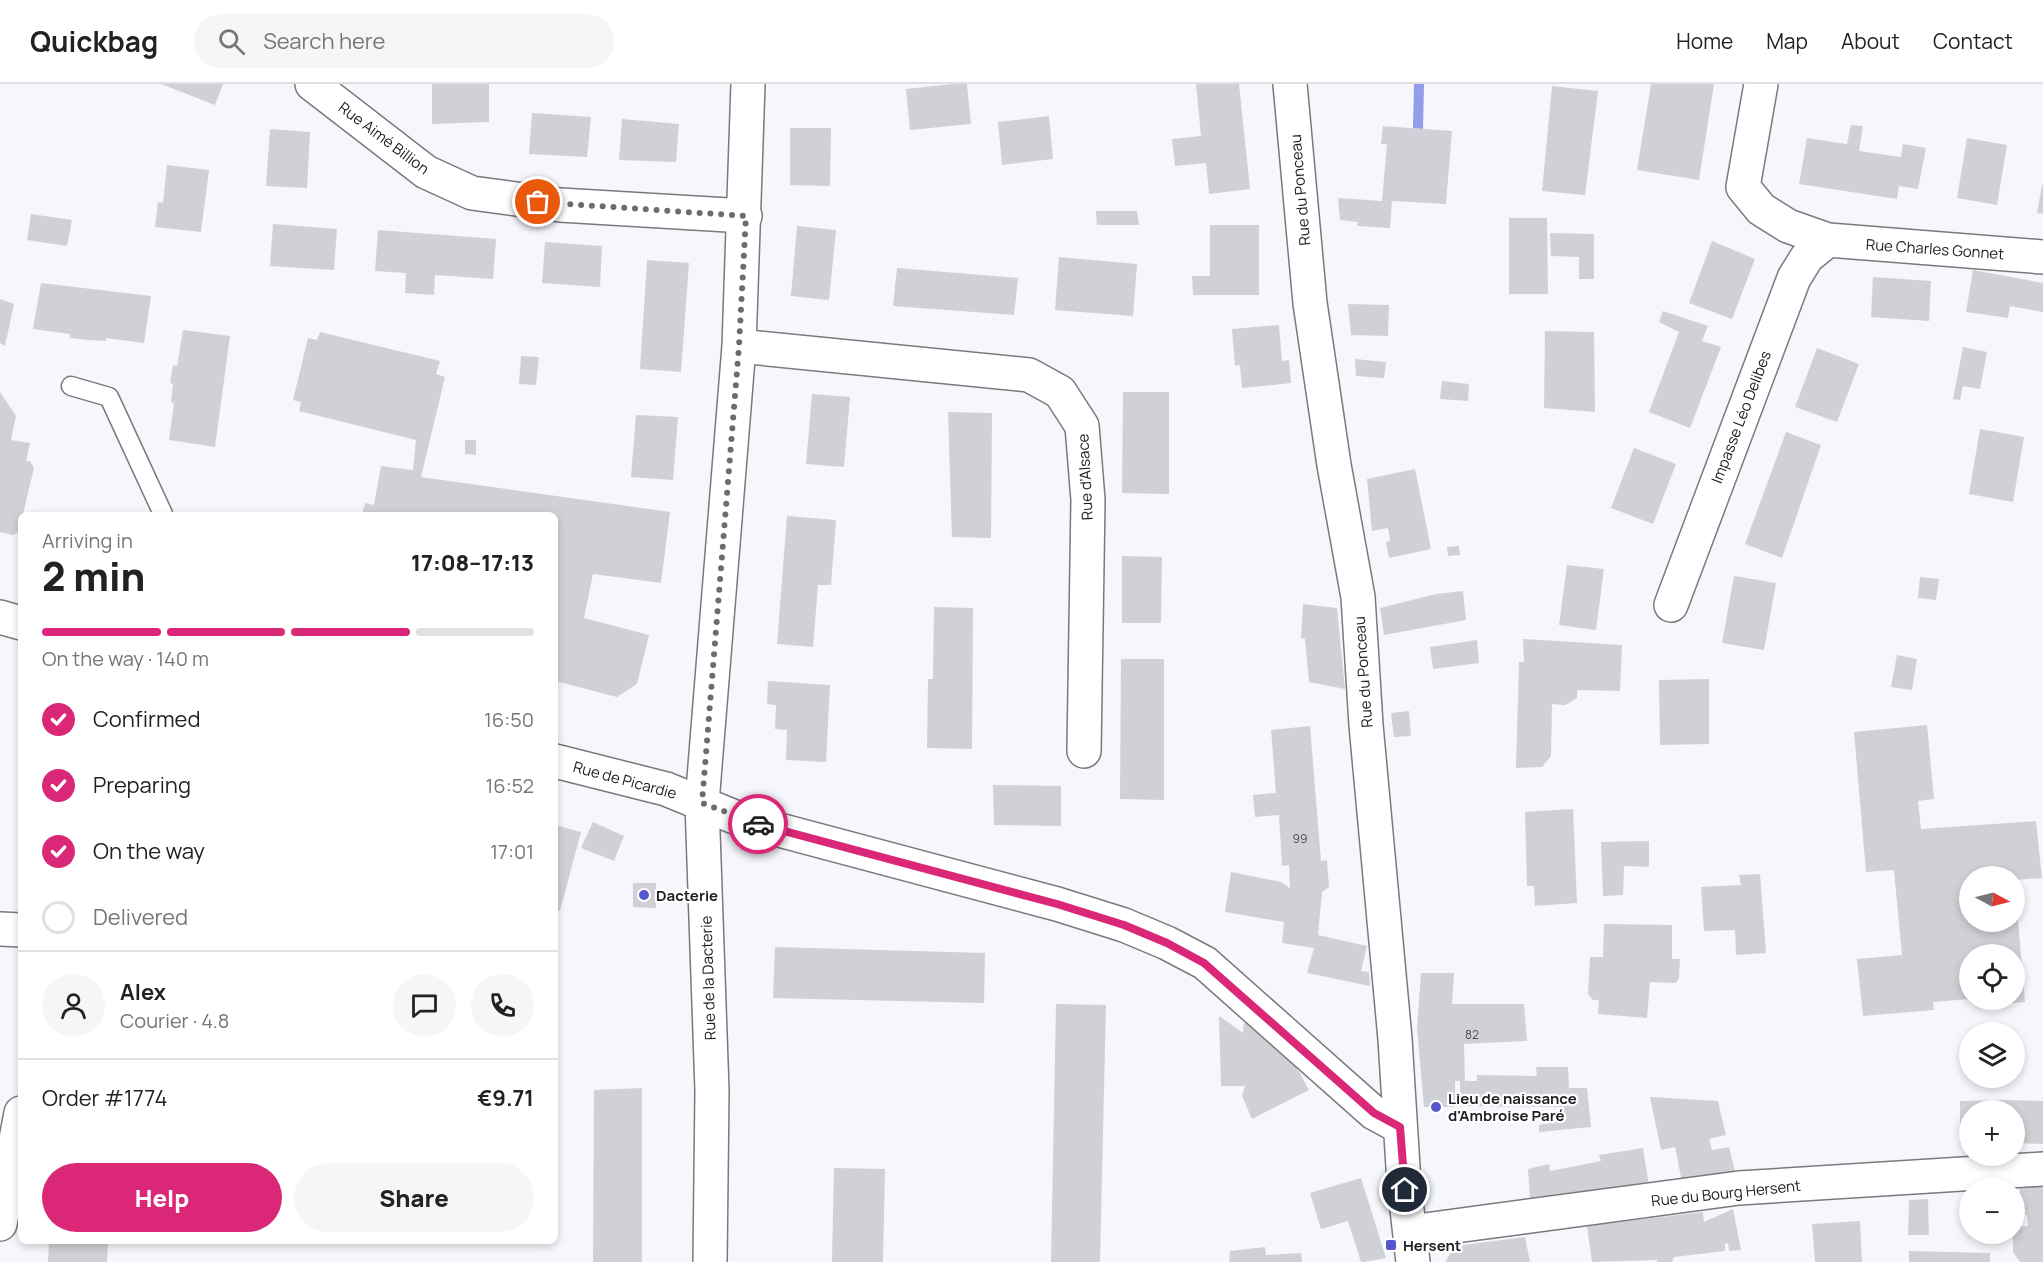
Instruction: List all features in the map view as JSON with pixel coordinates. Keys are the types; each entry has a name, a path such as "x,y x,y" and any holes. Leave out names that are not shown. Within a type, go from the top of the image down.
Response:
{"street":[{"name":"Rue Aimé Billion","path":"312,84 426,172 472,193 560,205 746,216"},
{"name":"Rue de la Dacterie","path":"710,1262 712,1091 702,803 739,346 746,216 748,84"},
{"name":"Rue du Ponceau","path":"1290,84 1310,303 1334,465 1359,597 1366,725 1412,1247"},
{"name":"Rue Charles Gonnet","path":"1761,84 1743,187 1761,209 1788,226 1828,240 2043,257"},
{"name":"Impasse Léo Delibes","path":"1671,604 1794,278 1807,257 1828,240"},
{"name":"Rue d'Alsace","path":"739,346 1029,375 1060,392 1082,426 1088,500 1084,751"},
{"path":"0,617 18,622"},
{"name":"Rue de Picardie","path":"558,763 666,789 742,820 1057,904 1124,925 1167,943 1204,963 1374,1113 1400,1127"},
{"path":"0,929 18,930"},
{"path":"0,1224 18,1129"},
{"name":"Rue du Bourg Hersent","path":"1412,1247 1739,1188 2043,1169"}],"lane":[{"path":"71,386 109,397 162,512"}],"water":[{"path":"1414,84 1424,84 1423,129 1413,128"}],"building":[{"path":"161,84 223,84 215,105"},
{"path":"432,84 489,84 489,122 432,124"},
{"path":"967,84 971,124 910,130 906,89"},
{"path":"1196,84 1239,84 1250,189 1209,194 1206,163 1175,166 1172,139 1201,136"},
{"path":"1651,84 1714,84 1699,180 1637,170"},
{"path":"1552,86 1598,91 1585,195 1542,191"},
{"path":"532,113 591,117 587,157 529,154"},
{"path":"1049,116 1053,159 1002,165 998,122"},
{"path":"622,119 679,124 676,162 619,160"},
{"path":"1851,125 1863,126 1859,151 1901,157 1903,144 1926,148 1918,189 1899,186 1897,199 1799,184 1807,138 1847,144"},
{"path":"1383,126 1452,131 1446,204 1392,201 1390,228 1357,226 1358,222 1340,220 1338,198 1382,201 1387,144 1381,144"},
{"path":"790,128 831,128 830,186 790,185"},
{"path":"270,129 310,132 307,188 266,186"},
{"path":"1967,138 2007,145 1997,205 1957,198"},
{"path":"167,165 209,170 201,232 155,227 158,202 163,203"},
{"path":"2043,185 2043,214 2037,213"},
{"path":"1096,211 1137,211 1139,225 1097,225"},
{"path":"31,214 72,220 67,246 27,240"},
{"path":"1509,218 1547,218 1548,294 1509,294"},
{"path":"273,224 337,229 334,270 270,266"},
{"path":"1210,225 1259,225 1259,295 1193,295 1192,276 1210,276"},
{"path":"797,226 836,230 829,300 791,296"},
{"path":"378,230 496,239 493,279 435,275 434,295 405,293 406,273 375,271"},
{"path":"1550,233 1594,234 1594,279 1579,279 1579,257 1551,256"},
{"path":"1712,241 1755,259 1732,319 1689,303"},
{"path":"545,242 602,246 600,287 542,283"},
{"path":"1059,257 1137,264 1133,316 1055,310"},
{"path":"647,260 689,263 681,372 640,369"},
{"path":"897,268 1018,278 1014,315 893,306"},
{"path":"1973,270 2043,283 2043,312 2010,306 2008,318 1966,312"},
{"path":"1873,277 1931,281 1929,321 1871,317"},
{"path":"41,283 151,296 144,343 106,338 106,341 70,338 70,334 33,329"},
{"path":"0,299 14,304 5,346 0,343"},
{"path":"1348,304 1389,305 1388,336 1351,335"},
{"path":"1663,311 1708,326 1702,341 1721,347 1690,428 1649,412 1679,332 1659,322"},
{"path":"1279,325 1282,361 1289,360 1291,383 1242,388 1240,365 1235,366 1232,329"},
{"path":"183,330 230,336 215,447 169,440 174,403 171,402 173,384 170,383 173,365 177,366"},
{"path":"1545,331 1594,332 1595,412 1544,408"},
{"path":"320,332 440,361 436,374 445,377 421,477 670,512 661,583 593,574 584,618 649,635 637,684 617,697 558,682 558,512 363,512 365,503 374,505 381,466 413,470 416,440 299,411 301,402 293,400 308,338 317,340"},
{"path":"1963,347 1987,352 1980,389 1963,386 1960,400 1953,399"},
{"path":"1817,348 1859,364 1837,422 1795,407"},
{"path":"521,356 539,357 536,385 519,384"},
{"path":"1355,359 1386,362 1384,378 1356,376"},
{"path":"1442,381 1469,384 1468,401 1440,399"},
{"path":"0,392 16,416 11,440 30,443 26,461 30,461 34,468 23,512 18,512 18,532 13,535 0,532"},
{"path":"1123,392 1169,392 1169,494 1122,493"},
{"path":"812,394 850,397 844,467 806,464"},
{"path":"948,412 992,413 991,538 952,537"},
{"path":"636,415 678,417 673,480 631,477"},
{"path":"1980,429 2024,437 2013,502 1969,494"},
{"path":"1786,432 1821,445 1782,558 1745,544"},
{"path":"465,440 476,440 476,455 465,454"},
{"path":"1634,448 1676,464 1653,524 1611,508"},
{"path":"1415,469 1431,549 1389,558 1386,542 1390,541 1388,528 1372,531 1367,479"},
{"path":"787,516 836,520 831,585 818,585 813,647 777,644"},
{"path":"1459,546 1460,555 1448,556 1447,547"},
{"path":"1122,556 1162,557 1161,623 1122,623"},
{"path":"1567,565 1604,569 1596,630 1559,625"},
{"path":"1734,576 1776,583 1764,650 1722,643"},
{"path":"1920,577 1939,579 1936,600 1918,598"},
{"path":"1463,591 1466,620 1384,635 1380,608 1436,594"},
{"path":"1303,604 1337,608 1345,689 1309,682 1305,639 1301,638"},
{"path":"934,607 973,608 972,749 927,748 928,679 933,679"},
{"path":"1523,639 1622,645 1620,691 1577,690 1577,698 1565,705 1552,704 1551,756 1542,767 1516,768 1519,662 1524,662"},
{"path":"1477,640 1479,663 1433,669 1430,647"},
{"path":"1897,655 1917,659 1912,690 1891,687"},
{"path":"1121,659 1164,659 1164,800 1120,799"},
{"path":"1709,679 1709,744 1660,745 1659,680"},
{"path":"768,681 830,685 826,762 786,760 787,730 775,729 776,705 767,704"},
{"path":"1409,711 1411,736 1394,737 1391,713"},
{"path":"1927,725 1934,799 1918,801 1921,829 2036,821 2042,878 2025,879 2025,866 1959,866 1959,932 2019,932 2020,944 1959,944 1959,1000 1933,1002 1934,1010 1863,1016 1857,959 1902,955 1894,870 1866,872 1854,732"},
{"path":"1310,726 1321,861 1327,860 1329,887 1322,892 1318,935 1367,946 1361,971 1369,972 1370,986 1307,973 1314,948 1282,943 1284,922 1225,912 1231,872 1281,882 1290,888 1289,865 1282,866 1279,815 1255,817 1253,795 1276,793 1271,730"},
{"path":"993,785 1061,786 1061,826 994,825"},
{"path":"1573,809 1577,903 1535,906 1534,886 1527,886 1525,812"},
{"path":"593,822 624,836 614,861 581,848"},
{"path":"558,826 581,832 560,911 558,911"},
{"path":"1649,841 1649,867 1624,866 1623,895 1603,896 1601,842"},
{"path":"1760,874 1766,953 1736,955 1735,930 1704,931 1701,887 1741,885 1739,875"},
{"name":"Dacterie","path":"633,883 656,883 656,908 633,907"},
{"path":"1604,924 1672,925 1672,959 1680,959 1679,978 1676,983 1650,982 1647,1018 1598,1014 1599,1000 1593,1000 1588,994 1590,957 1603,957"},
{"path":"775,947 985,953 984,1003 773,998"},
{"path":"1421,973 1454,973 1452,1004 1524,1004 1527,1041 1464,1044 1465,1081 1477,1081 1477,1075 1537,1076 1536,1067 1568,1067 1569,1088 1587,1088 1591,1127 1539,1132 1539,1125 1563,1121 1563,1107 1460,1106 1460,1081 1455,1081 1455,1107 1424,1107 1417,1028"},
{"path":"1056,1004 1106,1005 1100,1262 1051,1262"},
{"path":"1219,1016 1243,1033 1244,1023 1250,1023 1292,1059 1309,1090 1252,1119 1242,1096 1245,1086 1221,1086"},
{"path":"642,1088 642,1262 593,1262 594,1090"},
{"path":"1650,1097 1718,1101 1726,1135 1709,1139 1712,1150 1729,1147 1736,1175 1682,1182 1675,1147 1661,1150"},
{"path":"2025,1100 2043,1101 2043,1144 2025,1143"},
{"path":"1643,1148 1649,1186 1556,1203 1554,1196 1530,1200 1528,1169 1549,1164 1550,1171 1601,1161 1599,1155"},
{"path":"834,1168 885,1169 883,1262 832,1262"},
{"path":"1361,1178 1386,1258 1364,1262 1361,1262 1348,1221 1321,1229 1310,1193"},
{"path":"2043,1179 2043,1262 2020,1262 2013,1252 2013,1244 2025,1244 2025,1226 2028,1226 2027,1215 2025,1215 2025,1180"},
{"path":"1928,1199 1929,1235 1908,1235 1909,1200"},
{"path":"1733,1209 1741,1250 1729,1251 1728,1243 1725,1244 1725,1251 1674,1257 1672,1262 1657,1262 1657,1260 1592,1262 1587,1226 1703,1212 1704,1222"},
{"path":"1860,1221 1862,1262 1815,1262 1812,1224"},
{"path":"1525,1237 1530,1262 1445,1262 1455,1246"},
{"path":"49,1244 108,1244 107,1262 48,1262"},
{"path":"1265,1247 1266,1255 1301,1253 1302,1262 1229,1262 1230,1251"},
{"path":"1909,1251 1990,1253 1990,1262 1909,1262"}],"way so far":[{"path":"538,202 746,216 739,346 702,803 742,820 758,824"}],"place":[{"name":"Dacterie","path":"644,895"},
{"name":"Lieu de naissance d'Ambroise Paré","path":"1436,1107"},
{"name":"Hersent","path":"1391,1245"}],"route":[{"path":"758,824 1057,904 1124,925 1167,943 1204,963 1284,1031 1374,1113 1388,1123 1400,1127 1405,1190"}]}
